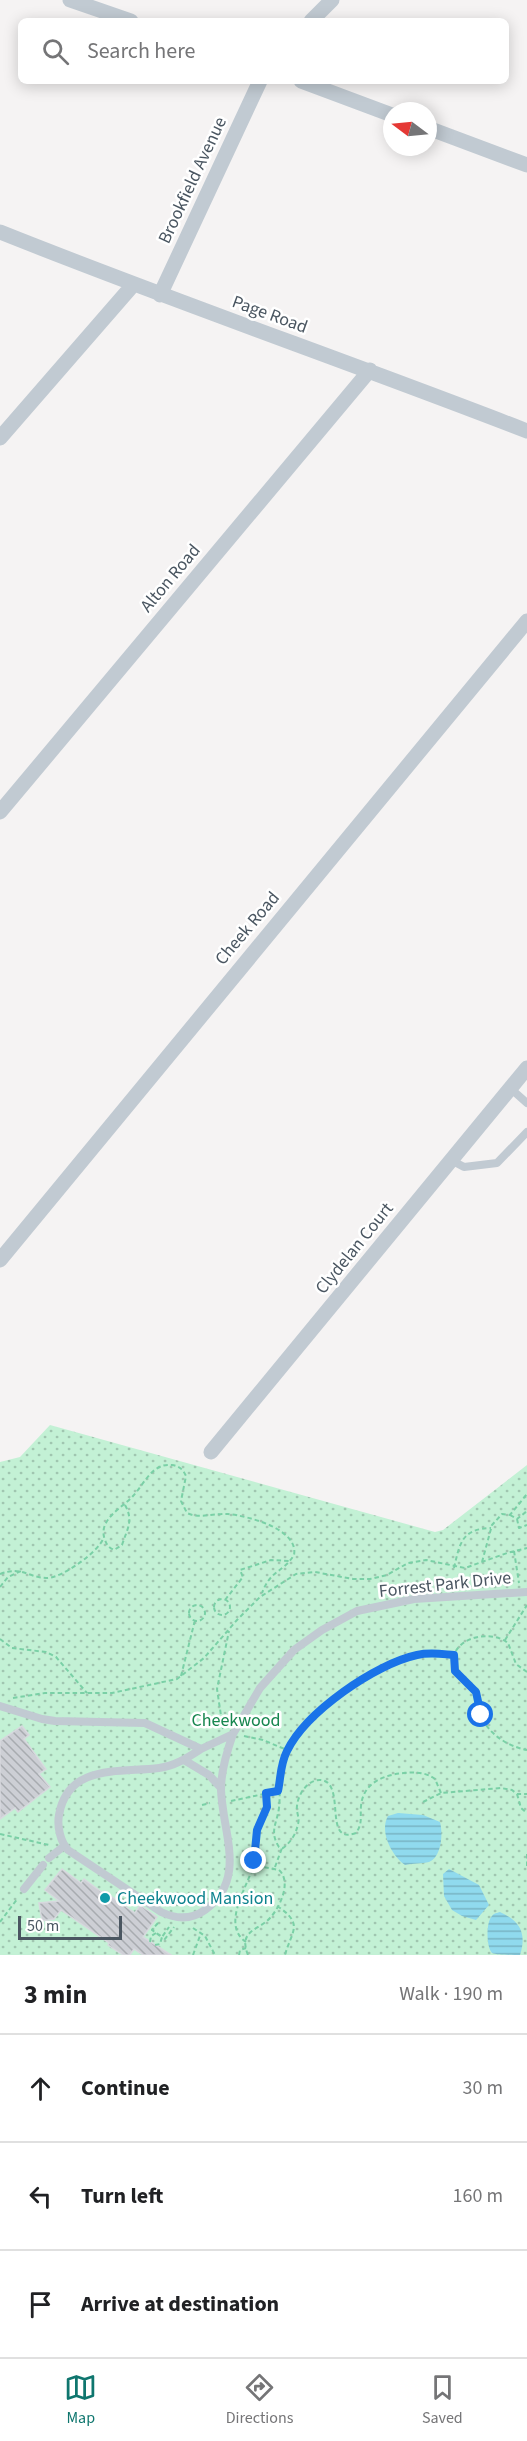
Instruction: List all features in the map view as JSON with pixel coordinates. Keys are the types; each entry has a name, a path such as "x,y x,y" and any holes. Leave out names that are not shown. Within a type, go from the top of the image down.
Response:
{"street":[{"path":"70,0 122,18"},
{"path":"314,18 332,0"},
{"name":"Brookfield Avenue","path":"160,295 259,84"},
{"path":"309,84 383,112"},
{"path":"437,131 527,165"},
{"name":"Page Road","path":"0,232 133,285 370,370 527,431"},
{"path":"0,438 133,285"},
{"name":"Alton Road","path":"0,812 370,370"},
{"name":"Cheek Road","path":"0,1260 527,621"},
{"name":"Clydelan Court","path":"211,1452 527,1068"}],"lane":[{"path":"510,1088 527,1103"},
{"path":"451,1160 464,1167 494,1164 527,1132"},
{"name":"Forrest Park Drive","path":"221,1788 226,1757 233,1734 260,1688 284,1659 306,1641 342,1619 373,1606 404,1600 523,1592"},
{"path":"0,1706 48,1720 77,1723 145,1723 201,1749"},
{"path":"184,1761 209,1775 221,1788 230,1871 222,1893 212,1905 195,1916 179,1917 161,1914 64,1846 58,1824 60,1810 65,1797 82,1780 102,1772 160,1768 184,1761 201,1749 233,1734"},
{"path":"24,1889 46,1858 64,1846"}],"path":[{"path":"0,1574 21,1570 49,1579 82,1561 100,1546 108,1520 158,1467 176,1466 186,1476 181,1501 187,1513 195,1516 230,1515 248,1518 274,1527 292,1542 295,1551 289,1561 269,1577 261,1596"},
{"path":"510,1515 527,1494"},
{"path":"100,1546 117,1550 123,1543 131,1518 124,1505"},
{"path":"517,1519 527,1511"},
{"path":"482,1562 491,1528 499,1515 510,1515 517,1519 519,1528 527,1524"},
{"path":"454,1568 465,1536 475,1530 491,1528"},
{"path":"103,1537 109,1548"},
{"path":"10,1698 37,1693 121,1692 166,1682 181,1676 201,1661 261,1596 286,1578 300,1573 370,1579 387,1575 408,1563 426,1560 454,1568 465,1568 527,1548"},
{"path":"514,1551 523,1592"},
{"path":"225,1600 243,1577 240,1570 272,1560 289,1561"},
{"path":"0,1587 8,1577 21,1570"},
{"path":"195,1620 202,1618 205,1611 214,1608 218,1600 225,1600"},
{"path":"214,1608 218,1614 227,1613 230,1607 225,1600"},
{"path":"195,1620 189,1615 191,1608 198,1605 205,1611"},
{"path":"505,1640 527,1605"},
{"path":"181,1676 195,1620"},
{"path":"229,1629 218,1677 218,1695 224,1731 263,1740 287,1750"},
{"path":"527,1672 516,1664 511,1647 505,1640 484,1636 474,1638 464,1642 454,1655 455,1671 476,1692 481,1715 491,1731 505,1743 527,1750"},
{"path":"0,1639 12,1648 46,1652 56,1657 87,1693"},
{"path":"282,1848 273,1832 279,1807 280,1766 287,1750 312,1716 376,1673 416,1655 430,1653 454,1655"},
{"path":"275,1868 282,1848 288,1844 296,1832 299,1820 297,1804 303,1790 312,1782 322,1780 329,1784 336,1799 336,1823 342,1832 351,1835 356,1833 360,1827 361,1805 372,1782 394,1774 423,1773 435,1779 441,1793"},
{"path":"423,1802 441,1793 501,1788 512,1790 517,1794 521,1808 527,1814"},
{"path":"202,1805 278,1791"},
{"path":"246,1942 238,1934 236,1920 239,1903 253,1866 257,1830 267,1807 266,1793"},
{"path":"517,1794 527,1794"},
{"path":"0,1834 49,1844 46,1858"},
{"path":"527,1854 527,1867"},
{"path":"248,1955 246,1942 251,1930 268,1920 277,1906 285,1884 282,1873 275,1868 253,1866"},
{"path":"0,1922 24,1889"},
{"path":"277,1906 289,1916 294,1927 292,1941 285,1955"},
{"path":"155,1945 160,1944 162,1937 172,1923 161,1914 152,1930 156,1933 162,1937 165,1939 177,1924"},
{"path":"186,1925 205,1936 215,1955"},
{"path":"150,1942 151,1936 156,1933"},
{"path":"193,1955 201,1933"},
{"path":"239,1955 240,1950 246,1948"}],"green space":[{"name":"Cheekwood","path":"50,1425 435,1532 443,1530 527,1465 527,1955 0,1955 0,1462 20,1457"}],"water":[{"path":"398,1813 423,1815 440,1822 439,1850 429,1862 405,1865 392,1850 386,1836 386,1822 388,1816"},
{"path":"449,1869 479,1885 489,1905 476,1920 452,1910 444,1896 443,1874"},
{"path":"500,1912 513,1919 520,1929 523,1940 520,1955 494,1954 490,1950 488,1928 490,1919"}],"building":[{"path":"22,1726 29,1735 24,1739 46,1769 39,1774 50,1787 18,1812 15,1808 0,1819 0,1741"},
{"path":"62,1869 81,1883 84,1879 103,1893 104,1891 135,1913 140,1905 157,1917 143,1937 171,1955 143,1955 134,1949 130,1955 123,1955 61,1910 54,1919 42,1921 39,1903 59,1901 45,1890"}],"place":[{"name":"Cheekwood Mansion","path":"105,1898"}],"route":[{"path":"254,1861 257,1830 267,1807 266,1793 278,1791 280,1766 287,1750 308,1719 328,1703 390,1665 408,1657 436,1653 454,1655 455,1671 476,1692 481,1715"}]}
